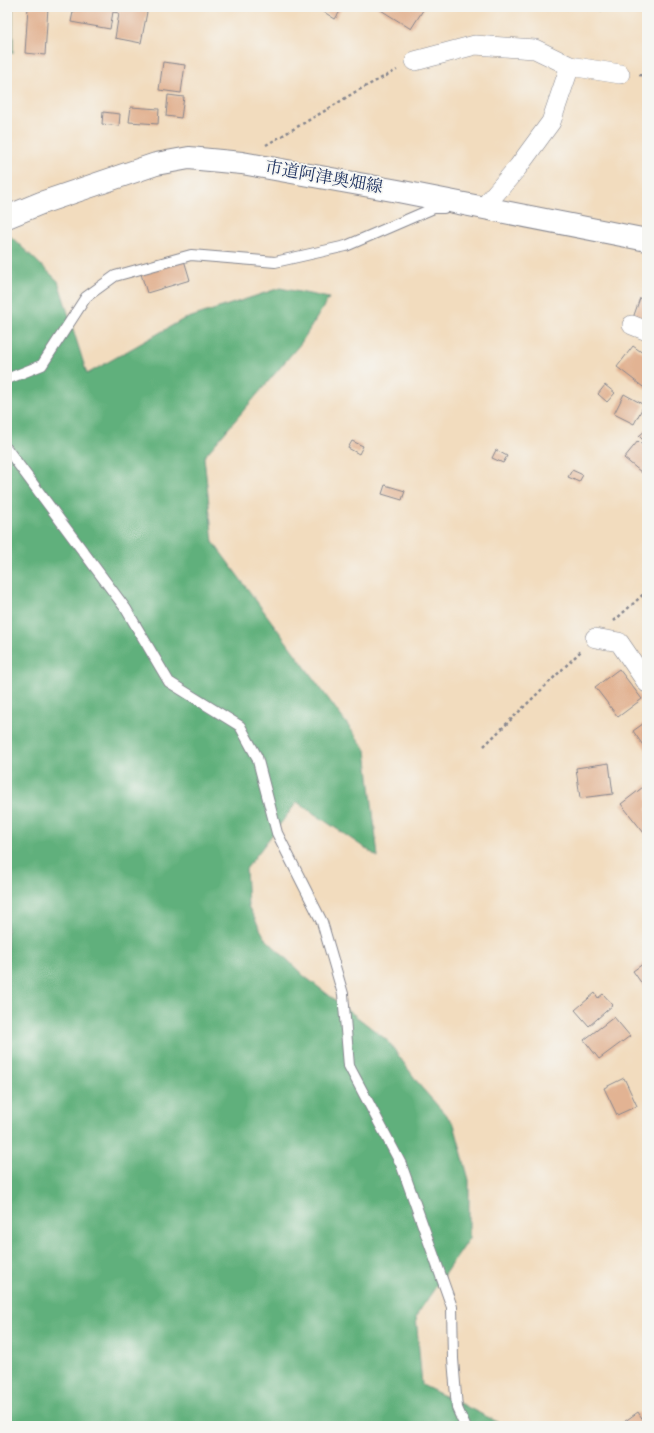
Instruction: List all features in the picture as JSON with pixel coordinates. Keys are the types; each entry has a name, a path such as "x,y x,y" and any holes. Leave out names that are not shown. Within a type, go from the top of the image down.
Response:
{"street":[{"path":"415,61 476,45 535,49 570,66 620,74"},
{"path":"483,208 518,167 551,122 570,66"},
{"name":"市道阿津奥畑線","path":"7,217 41,203 156,164 189,158 242,163 398,191 647,240"},
{"path":"595,638 619,642 647,682"}],"lane":[{"path":"7,378 42,365 86,297 115,276 191,255 275,262 346,246 434,208 483,208"},
{"path":"7,449 126,609 169,682 240,726 257,757 277,833 322,922 343,994 349,1066 402,1164 452,1307 457,1408 466,1426"}],"path":[{"path":"242,163 274,140 312,119 355,92 415,61"},
{"path":"484,746 595,638 647,591"}],"green space":[{"path":"7,7 13,7 13,53 7,53"},
{"path":"7,233 58,281 87,374 182,320 280,288 329,298 301,343 204,457 213,542 366,750 378,857 297,802 246,869 248,906 265,938 304,976 388,1041 421,1087 454,1124 469,1180 469,1238 416,1316 422,1385 506,1426 7,1426"}],"building":[{"path":"28,7 48,7 45,55 25,53"},
{"path":"74,7 148,7 141,43 115,38 119,13 113,12 110,29 71,22"},
{"path":"316,7 343,7 335,19"},
{"path":"376,7 425,7 411,29"},
{"path":"588,7 603,7 602,11"},
{"path":"163,62 185,65 181,93 159,90"},
{"path":"168,95 184,97 181,118 166,116"},
{"path":"131,107 159,109 158,124 129,122"},
{"path":"103,112 120,114 119,126 102,124"},
{"path":"184,260 190,280 147,293 141,274"},
{"path":"640,298 647,300 647,323 633,318"},
{"path":"633,346 647,356 647,390 617,367"},
{"path":"605,385 615,393 607,402 598,394"},
{"path":"624,394 644,405 634,424 614,414"},
{"path":"647,429 647,444 639,436"},
{"path":"352,441 363,446 359,454 348,448"},
{"path":"638,441 647,449 647,477 624,458"},
{"path":"496,450 507,456 503,463 492,458"},
{"path":"572,470 583,475 579,482 568,477"},
{"path":"385,485 405,491 402,500 382,494"},
{"path":"619,669 642,699 618,717 595,687"},
{"path":"647,721 647,751 633,731"},
{"path":"609,763 613,794 580,798 576,768"},
{"path":"647,784 647,830 644,833 621,804"},
{"path":"647,961 647,991 633,971"},
{"path":"595,993 598,998 603,994 613,1005 589,1026 575,1010"},
{"path":"614,1017 630,1036 599,1059 584,1040"},
{"path":"624,1078 637,1106 617,1115 604,1088"},
{"path":"638,1412 647,1426 622,1426 621,1424"}]}
